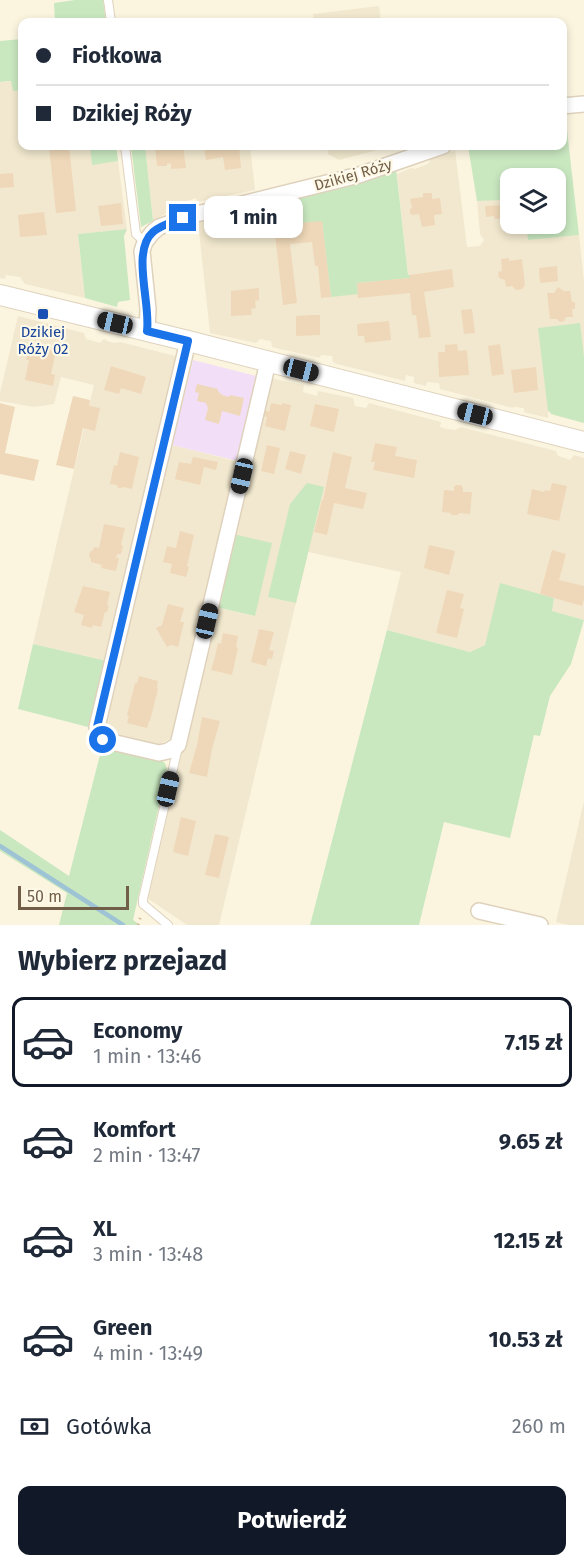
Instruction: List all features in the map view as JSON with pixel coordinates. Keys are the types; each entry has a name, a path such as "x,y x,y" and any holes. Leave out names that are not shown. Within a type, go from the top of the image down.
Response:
{"street":[{"path":"567,106 584,104"},
{"name":"Dzikiej Róży","path":"146,242 152,232 159,227 196,214 238,206 359,175 431,150"},
{"path":"146,242 142,251 142,261 148,309 147,331"},
{"path":"0,295 584,441"},
{"path":"188,341 97,727 103,740 159,753 178,745 268,362"},
{"path":"479,911 540,925"}],"lane":[{"path":"108,0 110,18"},
{"path":"126,150 136,234 146,242"},
{"path":"168,925 143,904 143,899 178,745"}],"shaded area":[{"path":"379,6 380,18 314,18 313,14"},
{"path":"18,81 18,150 117,150 127,229 78,234 85,298 25,284 20,277 6,275 5,279 0,278 0,82"},
{"path":"145,150 250,150 255,190 197,202 196,198 153,221"},
{"path":"328,150 378,150 339,160 328,154"},
{"path":"455,150 467,247 480,246 484,240 480,234 477,201 500,199 500,234 527,234 528,240 579,235 584,281 584,423 551,414 548,411 548,418 524,412 524,408 513,408 440,389 439,383 427,382 426,386 414,383 414,377 406,375 405,381 337,364 333,362 332,356 321,355 320,358 272,347 271,341 260,339 256,343 210,333 198,222 242,212 253,213 271,204 322,221 325,241 357,283 408,275 397,174 428,164 431,159"},
{"path":"18,316 84,333 86,339 100,343 105,338 110,342 120,342 175,356 178,360 107,661 33,644 94,385 61,377 54,404 34,407 0,401"},
{"path":"193,360 256,376 238,461 172,445"},
{"path":"269,378 304,385 303,392 317,396 318,391 353,398 355,406 366,408 369,403 441,422 440,427 446,429 455,430 461,427 556,451 558,456 570,460 574,455 584,458 584,620 551,611 554,599 481,648 470,652 387,630 401,572 308,552 219,925 187,925 147,898 216,607 254,616 233,534"},
{"path":"172,445 236,461 173,737 158,745 105,731"},
{"path":"584,801 584,925 568,925 556,922"}],"green space":[{"path":"103,0 105,18 55,18 54,3"},
{"path":"18,39 18,90 13,91 11,81 0,82 0,41"},
{"path":"567,130 579,235 528,240 527,234 566,234 566,168 500,168 500,200 477,201 469,150 567,150"},
{"path":"90,150 117,150 118,161 92,165"},
{"path":"131,150 145,150 153,221 141,227"},
{"path":"396,168 410,278 357,283 358,294 331,297 322,222 274,225 271,204"},
{"path":"127,229 124,236 130,300 118,302 117,307 85,298 78,234"},
{"path":"580,323 584,357 584,423 551,414 548,411 538,328"},
{"path":"307,483 324,487 296,603 268,597 290,504"},
{"path":"233,534 272,543 255,616 216,607"},
{"path":"500,583 554,598 552,611 584,620 571,664 550,696 540,736 534,735 510,838 444,822 419,925 310,925 387,630 470,652 485,645"},
{"path":"33,644 107,661 92,728 18,709"},
{"path":"102,747 162,761 167,770 133,920 140,925 59,925 67,893 0,851 0,830 69,876"}],"building":[{"path":"49,150 69,150 76,211 56,213"},
{"path":"155,150 184,150 186,168 171,169 171,163 167,166 157,166"},
{"path":"205,150 239,150 241,168 225,170 223,157 206,160"},
{"path":"13,173 14,187 0,188 0,174"},
{"path":"423,193 432,193 432,199 440,198 442,214 434,215 435,225 422,227 419,214 410,213 412,207 410,199 423,197"},
{"path":"121,203 123,224 101,226 98,206"},
{"path":"500,205 500,219 495,219 494,216 486,217 485,206"},
{"path":"44,212 47,235 20,237 18,215"},
{"path":"322,221 331,297 321,298 318,266 315,266 312,242 290,244 297,303 283,305 274,225"},
{"path":"509,258 509,261 522,259 525,285 522,289 506,287 505,280 499,278 498,272 502,271 501,259"},
{"path":"557,266 558,281 540,283 539,268"},
{"path":"452,269 454,287 424,292 431,337 419,338 416,315 412,315 410,293 358,298 357,283 410,278 410,275"},
{"path":"558,287 564,291 570,291 572,302 575,302 575,309 572,309 573,317 566,317 560,322 557,319 550,319 547,293 554,293"},
{"path":"259,288 259,300 255,301 256,308 251,309 252,315 231,316 231,291"},
{"path":"472,309 475,333 464,334 461,310"},
{"path":"320,315 320,335 296,336 296,316"},
{"path":"389,321 391,340 365,343 364,336 358,336 357,324"},
{"path":"457,344 458,351 467,350 469,375 439,377 438,352 445,352 445,345"},
{"path":"500,344 504,374 492,376 488,346"},
{"path":"29,345 56,351 51,374 55,375 53,386 25,380"},
{"path":"111,366 146,377 141,394 121,388 119,394 104,390"},
{"path":"536,367 538,390 514,393 511,370"},
{"path":"197,384 218,389 222,395 244,398 240,416 222,411 219,424 205,420 208,408 206,403 197,401 199,393 195,392"},
{"path":"73,396 90,400 89,406 100,408 95,431 83,428 74,469 56,465"},
{"path":"0,403 15,407 5,453 39,460 34,481 0,474"},
{"path":"271,403 291,405 285,431 265,426 267,417 263,416 265,410 269,412"},
{"path":"315,404 339,409 334,432 310,426"},
{"path":"375,443 397,447 395,456 417,460 414,478 373,470 375,462 371,462"},
{"path":"267,445 280,448 274,474 261,471"},
{"path":"290,451 306,455 301,474 285,469"},
{"path":"120,452 139,457 132,489 118,488 117,485 110,484 114,465 117,466"},
{"path":"333,452 352,457 345,488 367,493 363,509 334,503 327,535 314,532"},
{"path":"193,457 218,462 216,470 204,467 200,485 175,479 179,462 191,464"},
{"path":"552,483 567,486 559,521 527,514 532,489 550,491"},
{"path":"456,485 461,485 463,492 472,492 470,514 451,515 451,513 442,512 444,490 454,491"},
{"path":"104,524 125,528 121,554 117,554 116,558 119,558 116,571 101,568 102,565 91,562 89,556 94,547 99,548"},
{"path":"180,531 194,535 186,577 170,573 172,564 163,562 167,546 176,548"},
{"path":"429,545 455,551 449,575 424,568"},
{"path":"552,550 566,554 559,580 584,586 582,606 540,594"},
{"path":"83,586 110,592 107,605 109,606 101,627 93,625 92,628 81,625 84,615 74,612"},
{"path":"447,590 464,594 460,608 464,609 457,638 436,633"},
{"path":"168,604 184,608 180,622 184,622 178,647 171,645 167,647 156,628 162,625"},
{"path":"259,629 274,632 269,650 274,651 272,659 268,658 266,666 251,662"},
{"path":"223,633 238,636 236,647 238,648 232,675 211,670"},
{"path":"139,676 158,681 158,689 147,728 127,723 135,683"},
{"path":"202,717 220,721 207,777 189,773"},
{"path":"181,817 196,821 188,856 173,852"},
{"path":"215,834 229,837 219,878 205,875"}],"waterway":[{"path":"0,846 123,925"}],"place":[{"name":"Dzikiej Róży 02","path":"43,314"}],"route":[{"path":"103,740 97,727 188,341 147,331 148,309 142,251 152,232 183,218"}]}
